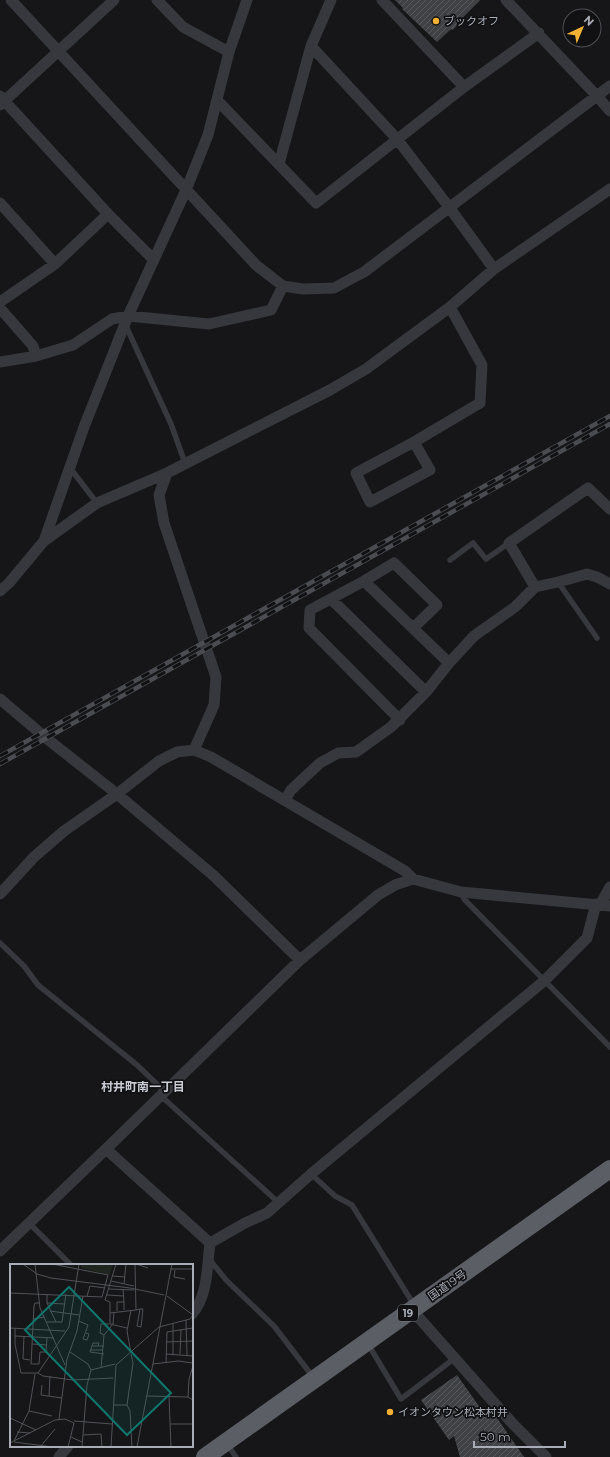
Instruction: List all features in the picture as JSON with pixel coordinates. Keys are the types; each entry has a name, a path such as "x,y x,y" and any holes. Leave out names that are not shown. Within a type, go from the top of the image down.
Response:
{"highway":[{"name":"国道19号","path":"206,1457 610,1169"}],"street":[{"path":"10,0 256,265 283,286 303,288 334,288 364,272 610,86"},
{"path":"114,0 58,52 2,100 108,214 153,259"},
{"path":"157,0 183,28 229,52"},
{"path":"44,541 84,427 126,320 186,190 208,135 229,52 248,0"},
{"path":"279,164 311,46 331,0"},
{"path":"382,0 464,87"},
{"path":"506,0 539,33 610,111"},
{"path":"217,100 316,203 464,87 539,33"},
{"path":"311,46 397,139 494,269"},
{"path":"0,591 10,583 44,541 97,503 167,473 330,390 360,372 450,307 494,269 610,189"},
{"path":"0,203 55,264"},
{"path":"0,302 55,264 108,214"},
{"path":"0,362 36,356 73,345 112,319 209,324 271,310 283,286"},
{"path":"414,442 430,470 370,502 356,473 414,442 480,403 482,365 450,307"},
{"path":"0,308 33,346 36,356"},
{"path":"167,473 159,495 164,523 216,677 214,705 194,750"},
{"path":"535,586 509,543 588,488 610,509"},
{"path":"400,720 309,628 310,610 394,563 437,605 413,628"},
{"path":"285,800 291,790 320,763 338,753 356,752 392,728 426,692 449,663 474,636 515,607 535,586 558,582 587,574 597,577 610,584"},
{"path":"364,581 449,663"},
{"path":"331,599 426,692"},
{"path":"0,699 213,875 300,960"},
{"path":"0,894 34,857 64,831 159,761 176,752 194,750 211,757 285,800 405,871 413,879 461,892 602,905"},
{"path":"0,1251 300,960 378,895 395,884 413,879"},
{"path":"210,1243 245,1223 267,1213 311,1174 544,981 587,938 610,887"},
{"path":"106,1149 210,1243"},
{"path":"193,1313 198,1307 204,1292 210,1243"},
{"path":"414,1309 513,1424 546,1457"},
{"path":"59,1457 67,1447"}],"lane":[{"path":"126,320 171,424 185,463"},
{"path":"70,468 97,503"},
{"path":"450,560 473,543 486,559 509,543"},
{"path":"558,582 597,638"},
{"path":"461,892 464,899 610,1047"},
{"path":"0,943 24,966 38,985 137,1065 163,1094 279,1203"},
{"path":"311,1174 335,1196 352,1205 414,1309"},
{"path":"29,1223 70,1264"},
{"path":"208,1257 227,1281 274,1326 314,1380"},
{"path":"366,1342 401,1399 455,1358"},
{"path":"226,1442 236,1457"}],"building":[{"name":"ブックオフ","path":"395,0 480,0 458,22 459,23 453,30 451,29 437,42 402,9 403,8"},
{"path":"457,1375 486,1416 493,1412 524,1457 460,1457 454,1436 449,1440 421,1400"}],"railway":[{"path":"0,756 610,416"},
{"path":"0,764 610,424"}],"place":[{"name":"ブックオフ","path":"436,21"},
{"name":"イオンタウン松本村井","path":"390,1412"}],"district":[{"name":"村井町南一丁目","path":"143,1086"}]}
